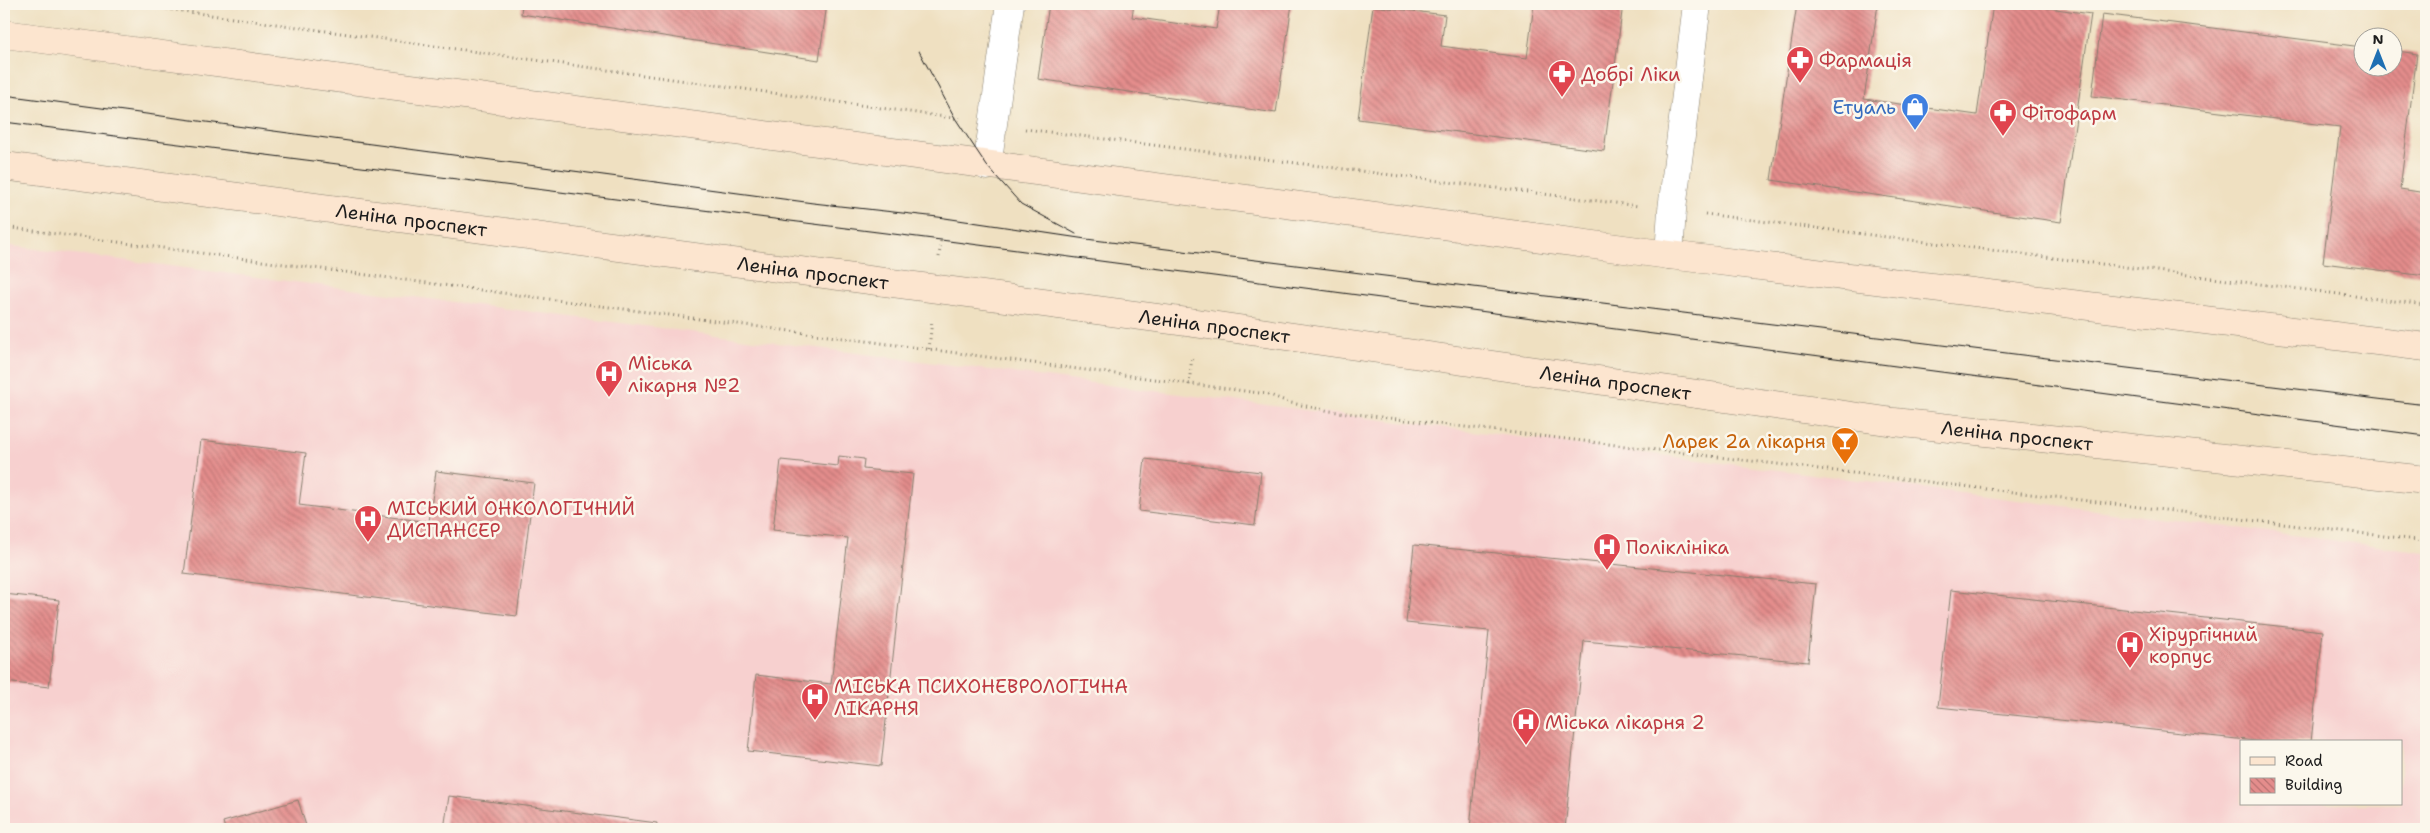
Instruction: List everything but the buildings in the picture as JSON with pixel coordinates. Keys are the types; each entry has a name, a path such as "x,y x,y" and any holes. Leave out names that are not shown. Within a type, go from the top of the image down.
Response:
{"main road":[{"path":"4,34 987,166 1670,255 2426,347"},
{"name":"Леніна проспект","path":"4,166 1195,323 1894,422 2426,480"}],"street":[{"path":"987,166 1010,4"},
{"path":"1670,255 1672,210 1697,4"}],"path":[{"path":"132,4 955,118 992,125 2426,305"},
{"path":"4,227 1267,394 1330,411 2426,541"}],"shaded area":[{"name":"Міська лікарня №2","path":"4,245 2426,552 2426,829 4,829"}],"tram line":[{"path":"919,51 955,118 987,166 1021,204 1076,234"},
{"path":"4,95 813,203 938,217 1086,239 2426,405"},
{"path":"4,122 941,240 2426,436"}],"place":[{"name":"Фармація","path":"1800,84"},
{"name":"Добрі Ліки","path":"1562,98"},
{"name":"Етуаль","path":"1915,131"},
{"name":"Фітофарм","path":"2003,137"},
{"name":"Міська лікарня №2","path":"609,398"},
{"name":"Ларек 2а лікарня","path":"1845,465"},
{"name":"МІСЬКИЙ ОНКОЛОГІЧНИЙ ДИСПАНСЕР","path":"368,543"},
{"name":"Поліклініка","path":"1607,571"},
{"name":"Хірургічний корпус","path":"2130,669"},
{"name":"МІСЬКА ПСИХОНЕВРОЛОГІЧНА ЛІКАРНЯ","path":"815,721"},
{"name":"Міська лікарня 2","path":"1526,746"}]}
